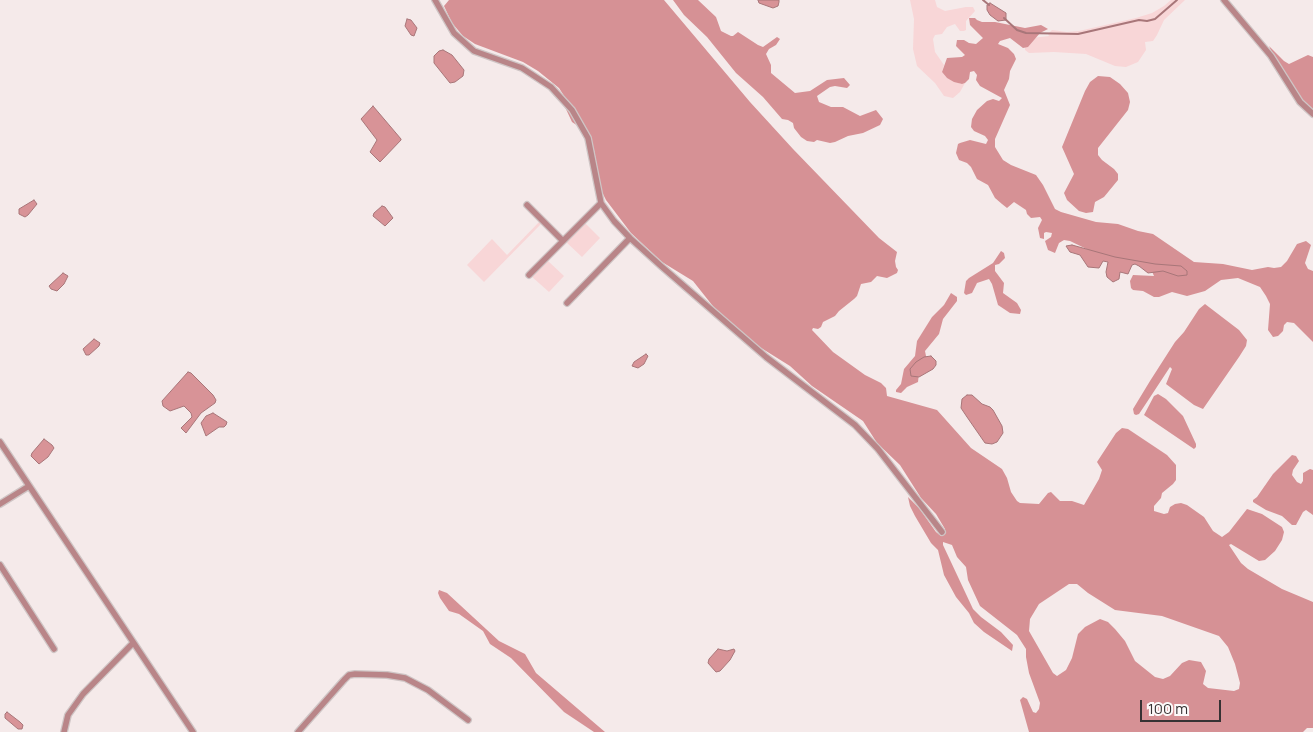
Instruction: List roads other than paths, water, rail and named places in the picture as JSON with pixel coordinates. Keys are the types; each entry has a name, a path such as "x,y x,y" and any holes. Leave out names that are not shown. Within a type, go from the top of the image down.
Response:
{"street":[{"path":"443,0 436,3 454,34 474,50 522,68 551,87 572,110 588,138 601,203 630,238 766,358 855,425 878,449 942,532"},
{"path":"1224,0 1271,56 1300,102 1313,114"},
{"path":"529,275 601,203"},
{"path":"527,205 563,241"},
{"path":"567,303 630,238"},
{"path":"0,442 193,732"},
{"path":"0,504 29,486"},
{"path":"0,565 54,650"},
{"path":"64,732 68,715 83,694 133,643"},
{"path":"298,732 344,680 349,675 355,674 387,675 405,678 428,690 468,720"}],"waterway":[{"path":"983,0 989,5"},
{"path":"1004,18 1017,30 1026,33 1078,34 1139,20 1155,19 1177,0"}]}
